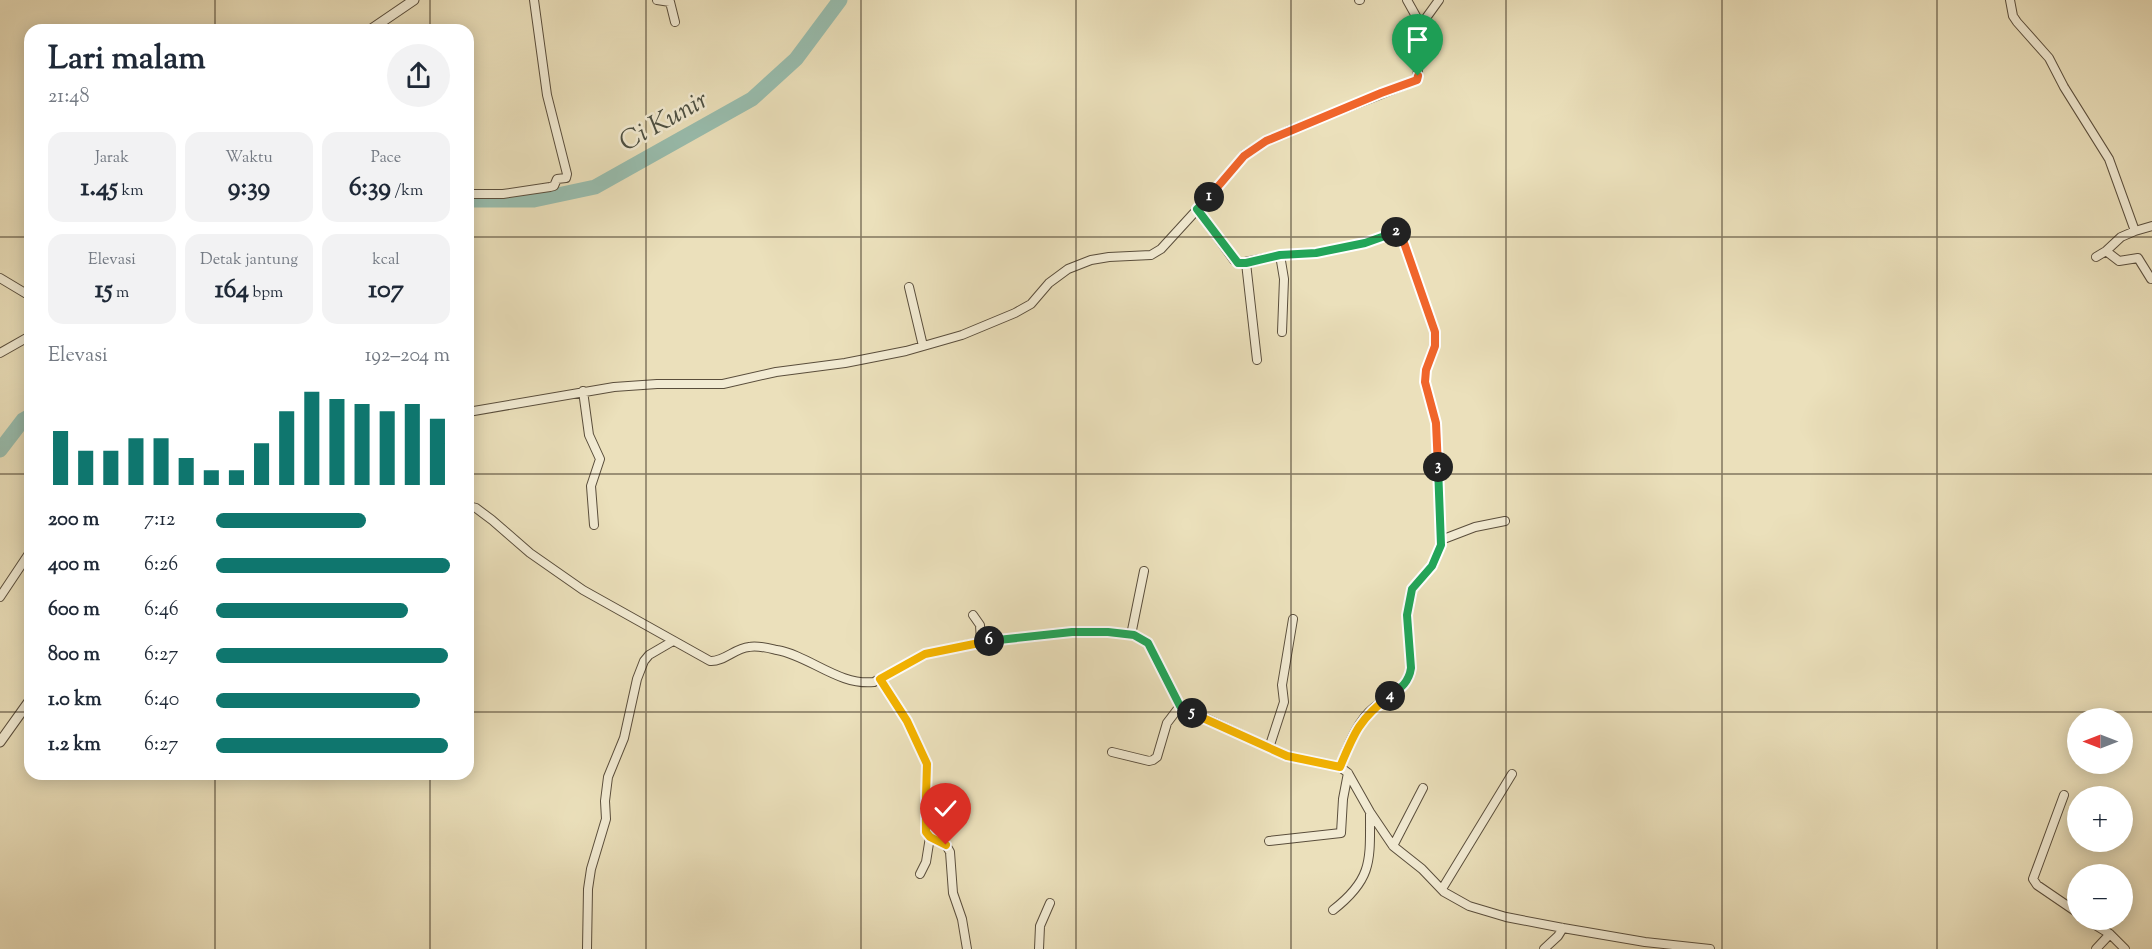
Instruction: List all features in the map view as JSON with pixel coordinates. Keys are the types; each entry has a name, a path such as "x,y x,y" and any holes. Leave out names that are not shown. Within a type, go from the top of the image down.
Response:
{"street":[{"path":"379,24 414,0"},
{"path":"474,194 503,194 550,187 554,186 557,179 566,178 567,174 544,80 534,0"},
{"path":"657,0 670,2 675,22"},
{"path":"1407,0 1422,27"},
{"path":"474,411 584,392 657,384 723,384 776,372 845,363 923,346 981,328 1031,304 1049,283 1068,269 1091,260 1150,255 1161,249 1244,156 1266,141 1417,80 1422,27 1438,0"},
{"path":"2010,0 2013,16 2049,58 2064,87 2109,159 2136,231"},
{"path":"1197,209 1238,263 1280,255 1316,253 1365,243 1394,232 1402,235 1435,332 1435,346 1426,370 1425,382 1436,423 1441,540 1438,556 1412,589 1407,615 1410,676 1406,683 1369,712 1349,744 1340,767"},
{"path":"2096,257 2121,237 2152,226"},
{"path":"2106,251 2119,261 2138,258 2151,279"},
{"path":"1280,255 1284,279 1282,332"},
{"path":"1246,263 1257,360"},
{"path":"0,278 9,281 24,292"},
{"path":"909,286 923,346"},
{"path":"0,353 24,339"},
{"path":"584,392 590,435 600,459 591,486 594,525"},
{"path":"474,508 537,558 584,590 710,661 719,661 749,646 759,647 794,654 819,667 852,680 867,683 880,679 925,654 981,642 1072,632 1108,632 1131,635 1148,643 1180,706 1269,748 1300,760 1319,761 1340,767 1348,773 1393,846 1442,889 1469,906 1493,914 1563,928 1645,942 1710,949"},
{"path":"1441,540 1475,527 1504,521"},
{"path":"0,597 24,561"},
{"path":"1131,635 1144,571"},
{"path":"973,615 980,625 981,642"},
{"path":"1269,748 1284,702 1282,685 1293,619"},
{"path":"587,949 588,889 591,869 606,819 605,801 608,777 624,738 637,679 644,661 649,655 673,641"},
{"path":"880,679 907,721 927,764 925,826 930,837 926,862 920,874"},
{"path":"1112,752 1153,760 1167,723 1180,706"},
{"path":"0,742 24,708"},
{"path":"1269,841 1341,832 1343,799 1348,773"},
{"path":"1442,889 1512,774"},
{"path":"1393,846 1423,788"},
{"path":"2064,795 2033,879 2037,885 2067,905"},
{"path":"1333,910 1356,890 1366,872 1370,849 1370,812"},
{"path":"930,837 946,845 950,852 953,893 962,919 967,949"},
{"path":"1039,949 1040,926 1050,903"},
{"path":"1544,949 1563,928"},
{"path":"2103,930 2125,949"},
{"path":"2096,949 2110,934"}],"waterway":[{"name":"Ci Kunir","path":"474,200 534,200 595,187 752,99 796,59 840,0"},
{"name":"Ci Kunir","path":"0,450 24,419"}],"route":[{"path":"946,845 930,837 926,832 928,766 916,737 880,679 925,654 981,642 1072,632 1134,635 1148,643 1172,692 1180,706 1186,710 1287,756 1340,767 1349,744 1369,712 1406,683 1411,668 1407,615 1412,589 1427,574 1438,556 1441,532 1436,423 1425,388 1426,370 1435,346 1436,336 1401,234 1394,232 1346,248 1308,255 1280,255 1238,263 1197,209 1244,156 1266,141 1410,83 1417,80 1418,76"}]}
